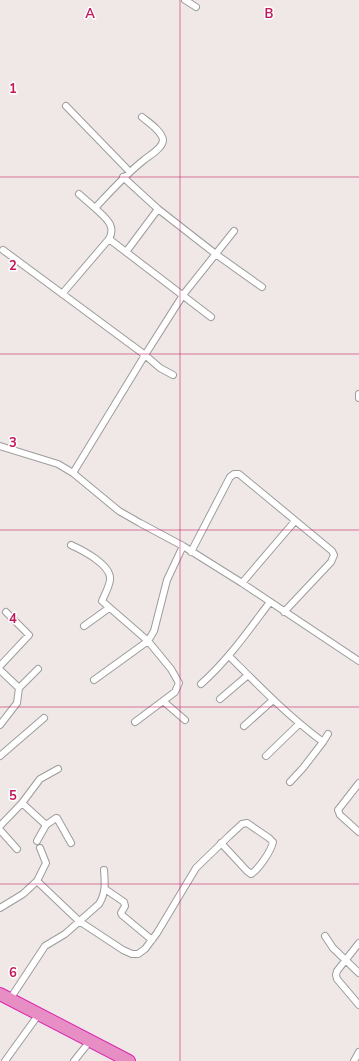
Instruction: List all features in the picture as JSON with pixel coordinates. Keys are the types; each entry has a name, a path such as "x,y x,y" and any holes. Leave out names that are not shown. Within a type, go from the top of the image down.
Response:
{"highway":[{"path":"5,997 129,1061"}],"street":[{"path":"185,0 196,7"},
{"path":"66,106 129,171"},
{"path":"95,208 129,171 159,148 163,141 159,133 142,117"},
{"path":"123,177 158,209 216,254 262,287"},
{"path":"62,294 109,239 112,233 111,226 107,220 79,194"},
{"path":"126,252 158,209"},
{"path":"73,473 183,295 234,231"},
{"path":"109,239 211,316"},
{"path":"3,250 145,355 160,368 173,375"},
{"path":"0,446 58,464 73,473 119,511 140,524 183,546 242,583 359,661"},
{"path":"191,552 230,477 234,474 239,474 332,551 334,555 331,562 284,612"},
{"path":"242,583 295,520"},
{"path":"71,545 87,553 102,564 109,573 110,578 102,601 148,641 171,669 179,683 175,692 135,722"},
{"path":"94,680 148,641 154,631 167,580 183,546"},
{"path":"201,684 218,669 229,656 270,602"},
{"path":"84,626 109,608"},
{"path":"0,666 29,636 6,612"},
{"path":"229,656 299,724 323,742"},
{"path":"0,725 17,703 19,688 38,669"},
{"path":"0,670 19,688"},
{"path":"220,699 248,674"},
{"path":"244,726 273,700"},
{"path":"163,701 185,720"},
{"path":"0,756 44,718"},
{"path":"266,756 299,724"},
{"path":"290,782 303,768 328,734"},
{"path":"0,826 22,803 40,779 58,769"},
{"path":"359,783 338,810 340,815 359,832"},
{"path":"22,803 46,824"},
{"path":"37,841 46,824 57,818 71,843"},
{"path":"37,881 79,921 123,950 132,954 138,954 146,949 196,868 221,843 246,823 269,838 272,842 272,848 256,870 251,874 221,843"},
{"path":"0,830 17,849"},
{"path":"0,908 23,894 37,881 46,863 40,848"},
{"path":"5,997 45,946 65,934 99,904 103,898 105,889 104,870"},
{"path":"105,889 124,902 125,906 121,913 122,915 152,940"},
{"path":"325,936 333,948 359,973"},
{"path":"359,943 337,971 336,975 337,979 359,1005"},
{"path":"6,1061 39,1014"},
{"path":"74,1061 90,1041"},
{"path":"354,1061 359,1052"}]}
